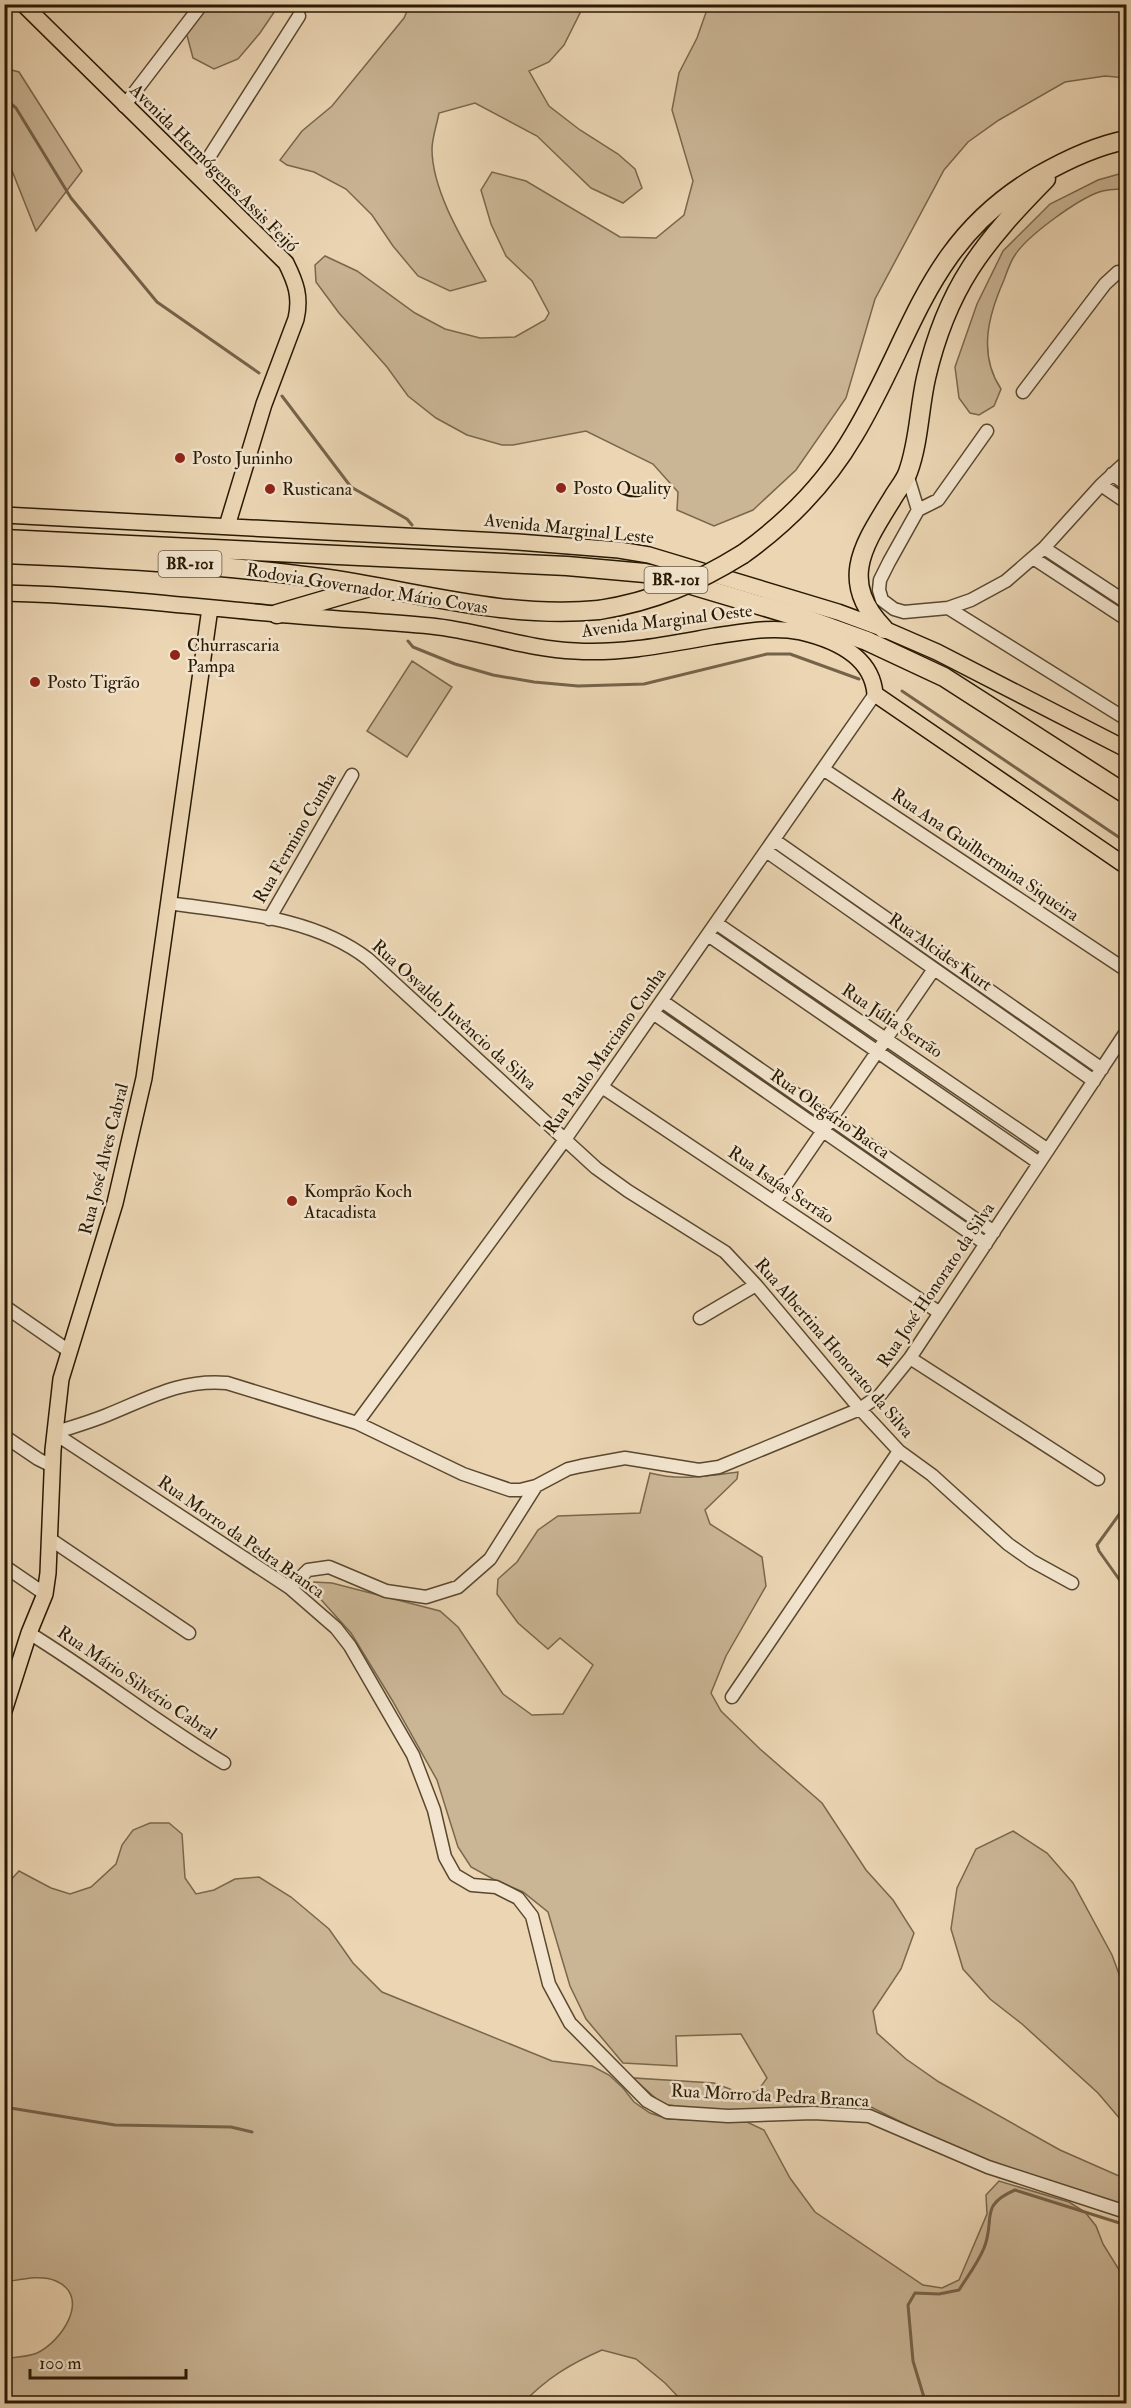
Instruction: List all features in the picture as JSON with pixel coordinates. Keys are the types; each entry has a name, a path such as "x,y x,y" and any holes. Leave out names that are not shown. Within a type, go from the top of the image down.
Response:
{"highway":[{"name":"Rodovia Governador Mário Covas","path":"6,542 374,586 530,613 552,614 599,610 625,606 666,594 704,577 743,554 788,518 824,480 840,458 869,408 922,297 952,252 973,226 999,202 1062,162 1091,150 1126,140"},
{"path":"884,629 874,619 863,599 858,584 858,567 863,546 908,474 925,380 936,340 954,293 978,254 1005,221 1062,162"},
{"name":"Rodovia Governador Mário Covas","path":"6,542 567,566 669,578 806,619 867,641 914,662 962,688 1126,794"},
{"path":"277,614 374,586"}],"main road":[{"name":"Avenida Hermógenes Assis Feijó","path":"23,4 124,106 286,263 298,291 299,305 296,319 264,404 227,526"},
{"name":"Avenida Marginal Leste","path":"4,515 518,542 619,550 675,562 838,612 884,629 937,652 1126,749"},
{"name":"Avenida Marginal Oeste","path":"4,593 170,603 433,627 545,648 576,651 609,651 749,631 783,629 831,643 857,656 868,668 874,681 875,694"},
{"name":"Rua José Alves Cabral","path":"4,1711 8,1686 45,1594 50,1539 54,1433 60,1379 115,1203 144,1078 210,608"},
{"path":"875,694 1126,866"}],"street":[{"path":"124,106 202,4"},
{"path":"197,176 299,16"},
{"path":"1023,392 1105,284 1118,272 1126,274"},
{"path":"987,431 938,501 918,510 884,571 879,590 882,600 904,612 948,608 988,592 1006,580 1044,548 1101,485 1126,462"},
{"path":"908,474 918,510"},
{"path":"1112,474 1126,484"},
{"path":"1101,485 1126,502"},
{"path":"1044,548 1126,602"},
{"path":"1033,558 1126,619"},
{"path":"948,608 1125,714"},
{"name":"Rua Paulo Marciano Cunha","path":"357,1423 564,1141 875,694"},
{"name":"Rua Ana Guilhermina Siqueira","path":"823,769 1126,970"},
{"name":"Rua Fermino Cunha","path":"268,919 352,775"},
{"name":"Rua Alcides Kurt","path":"774,840 1102,1068"},
{"name":"Rua Alcides Kurt","path":"766,851 1094,1082"},
{"name":"Rua Osvaldo Juvêncio da Silva","path":"169,903 268,919 327,934 350,945 368,959 564,1141"},
{"name":"Rua Júlia Serrão","path":"716,923 1048,1150"},
{"name":"Rua Júlia Serrão","path":"708,935 1039,1163"},
{"path":"774,1202 878,1052 930,967 935,952"},
{"name":"Rua Olegário Bacca","path":"662,1001 994,1232"},
{"name":"Rua Olegário Bacca","path":"653,1013 986,1244"},
{"name":"Rua José Honorato da Silva","path":"54,1433 104,1416 176,1386 207,1381 227,1383 357,1423 463,1474 496,1487 520,1490 536,1486 568,1469 625,1458 699,1470 719,1467 860,1410 888,1387 910,1358 1126,1032"},
{"name":"Rua Isaías Serrão","path":"602,1087 940,1313"},
{"path":"952,1103 960,1090"},
{"name":"Rua Albertina Honorato da Silva","path":"564,1141 628,1191 719,1247 756,1285 860,1410 899,1451 932,1475 1008,1544 1032,1561 1072,1583"},
{"path":"700,1318 756,1285"},
{"path":"4,1306 69,1351"},
{"path":"910,1358 1098,1479"},
{"name":"Rua Morro da Pedra Branca","path":"54,1433 290,1588 336,1628 350,1646 413,1755 434,1810 445,1857 455,1875 472,1885 496,1887 518,1898 532,1916 549,1984 570,2023 647,2102 667,2112 728,2116 813,2113 869,2116 988,2167 1126,2212"},
{"path":"4,1436 52,1466"},
{"path":"732,1697 899,1451"},
{"path":"290,1588 308,1570 329,1567 386,1591 426,1597 458,1587 490,1559 536,1486"},
{"path":"50,1539 189,1633"},
{"path":"4,1566 45,1594"},
{"name":"Rua Mário Silvério Cabral","path":"29,1633 76,1662 188,1741 224,1762"}],"shaded area":[{"path":"410,4 573,5 580,13 564,45 549,62 529,71 549,106 580,130 618,154 635,169 642,188 623,203 591,188 537,136 475,103 439,113 432,149 437,183 451,217 486,281 450,291 418,276 393,246 372,215 346,189 314,172 287,165 280,160 302,131 332,106 404,18"},
{"path":"709,4 1126,5 1126,78 1105,76 1065,82 999,120 968,142 944,170 875,299 846,398 796,470 753,510 714,526 677,510 678,492 653,464 586,431 513,445 502,445 467,435 436,418 408,396 387,367 339,313 316,282 315,265 325,256 357,271 415,313 445,329 480,338 515,337 545,320 549,313 532,281 506,256 491,224 481,190 492,172 526,181 620,237 656,238 684,215 693,181 672,110 679,73 697,38"},
{"path":"199,5 279,5 238,59 214,69 193,58 185,28"},
{"path":"4,68 19,72 82,171 36,231 5,153"},
{"path":"1126,172 1126,189 1102,191 1078,202 1041,228 1013,258 994,307 988,335 990,362 1001,389 994,406 979,415 970,413 959,398 955,367 977,304 1003,251 1050,204 1098,180"},
{"path":"412,661 452,687 407,757 367,731"},
{"path":"738,1472 737,1479 705,1510 710,1524 762,1557 766,1586 726,1656 711,1693 721,1711 760,1749 822,1803 866,1870 893,1900 914,1933 901,1969 873,2011 877,2033 906,2059 939,2082 1060,2150 1126,2179 1126,2210 989,2166 869,2106 725,2113 662,2104 633,2078 714,2083 735,2091 757,2092 767,2078 741,2034 676,2036 677,2066 623,2063 586,2019 570,1986 548,1912 523,1892 471,1867 458,1847 437,1780 392,1700 351,1633 315,1593 314,1582 332,1583 440,1611 458,1627 503,1694 532,1715 563,1714 593,1665 560,1638 548,1649 518,1623 497,1594 498,1579 517,1562 538,1530 558,1516 640,1513 650,1473 683,1477"},
{"path":"150,1823 169,1823 182,1834 185,1878 196,1894 214,1890 235,1879 259,1877 291,1897 329,1929 353,1963 382,1992 552,2061 592,2066 609,2075 634,2102 650,2113 668,2119 747,2122 764,2130 790,2178 815,2212 923,2285 942,2288 959,2280 987,2214 986,2195 999,2181 1069,2202 1085,2212 1096,2226 1103,2244 1126,2281 1126,2403 684,2403 665,2383 636,2359 602,2350 559,2372 523,2403 5,2403 5,2359 37,2353 46,2347 63,2330 72,2308 72,2297 67,2288 56,2281 37,2278 5,2282 4,1902 6,1885 19,1871 51,1888 70,1894 91,1887 116,1864 122,1845 133,1830"},
{"path":"1013,1831 1047,1853 1073,1883 1112,1955 1126,1993 1126,2126 1098,2093 1022,2024 990,1999 963,1969 951,1929 957,1888 976,1849"}],"waterway":[{"path":"4,98 16,108 71,198 157,302 259,373"},
{"path":"282,396 351,487 407,519 412,525"},
{"path":"408,641 413,647 455,664 493,675 578,686 644,684 767,654 790,654 859,679"},
{"path":"902,691 1126,842"},
{"path":"1126,1505 1097,1545 1126,1589"},
{"path":"4,2107 115,2125 231,2127 252,2132"},
{"path":"926,2404 913,2361 908,2305 915,2293 939,2294 959,2290 984,2248 990,2214 996,2202 1015,2190 1126,2225"}],"place":[{"name":"Posto Juninho","path":"180,458"},
{"name":"Posto Quality","path":"561,488"},
{"name":"Rusticana","path":"270,489"},
{"name":"Churrascaria Pampa","path":"175,655"},
{"name":"Posto Tigrão","path":"35,682"},
{"name":"Komprão Koch Atacadista","path":"292,1201"}]}
